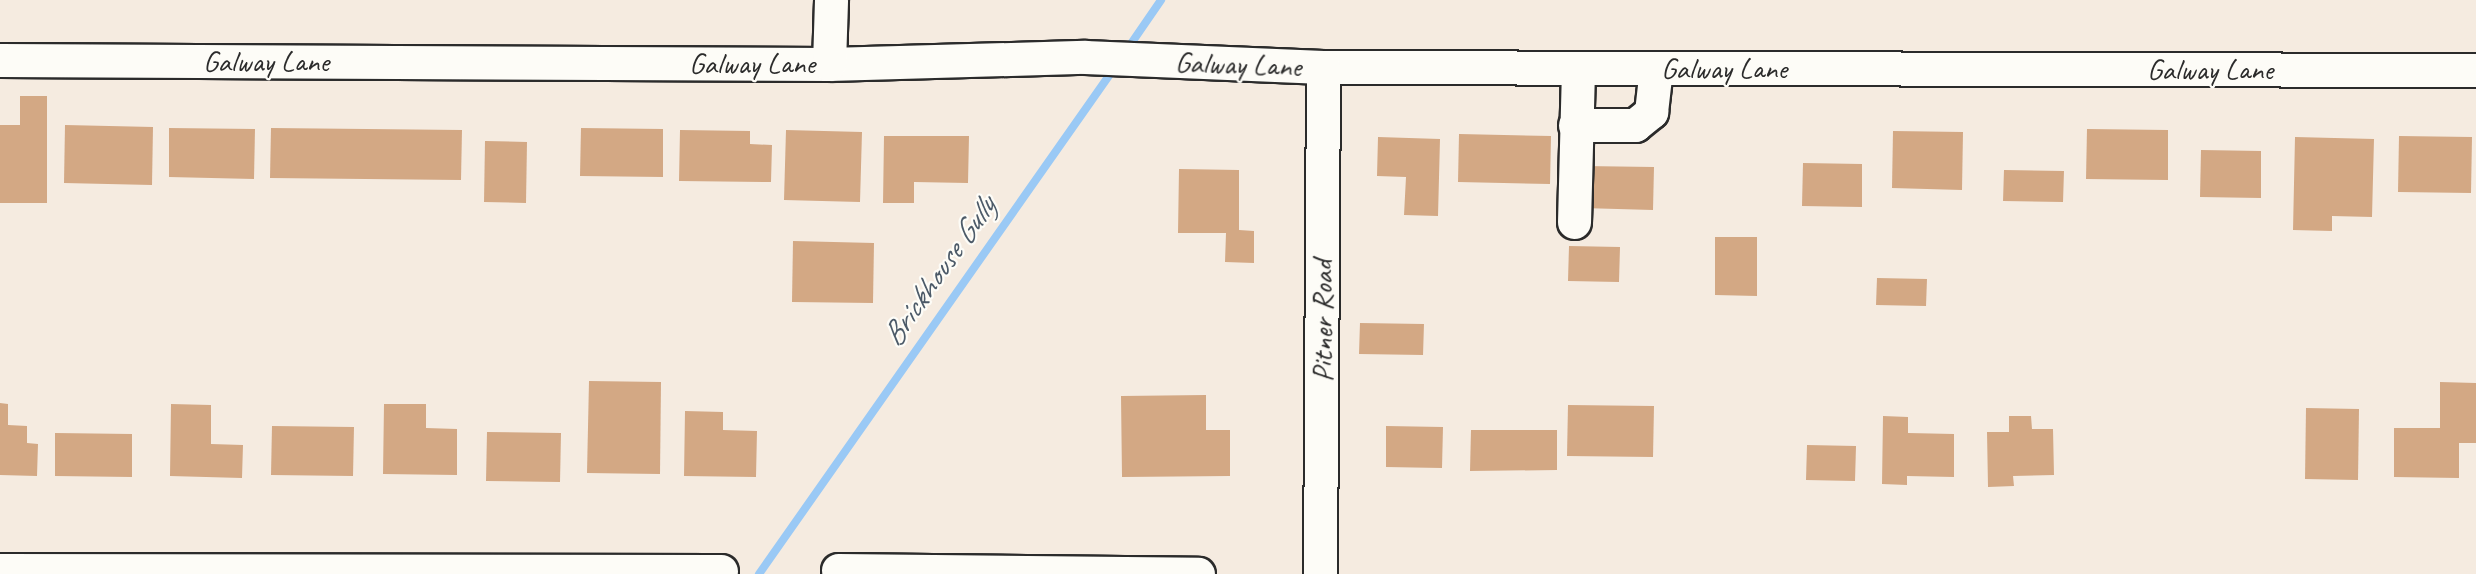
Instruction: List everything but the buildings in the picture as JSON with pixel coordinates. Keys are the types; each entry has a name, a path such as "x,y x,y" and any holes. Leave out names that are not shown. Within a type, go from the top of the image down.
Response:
{"street":[{"path":"829,64 831,0"},
{"name":"Galway Lane","path":"0,60 829,64 1085,57 1323,67 2476,70"},
{"name":"Pitner Road","path":"1320,574 1323,67"},
{"path":"1574,222 1578,68"},
{"path":"1575,126 1635,125 1651,112 1656,68"},
{"path":"0,570 721,571"},
{"path":"838,570 1198,574"}],"waterway":[{"name":"Brickhouse Gully","path":"1126,51 1161,0"},
{"name":"Brickhouse Gully","path":"759,574 1115,67"}]}
